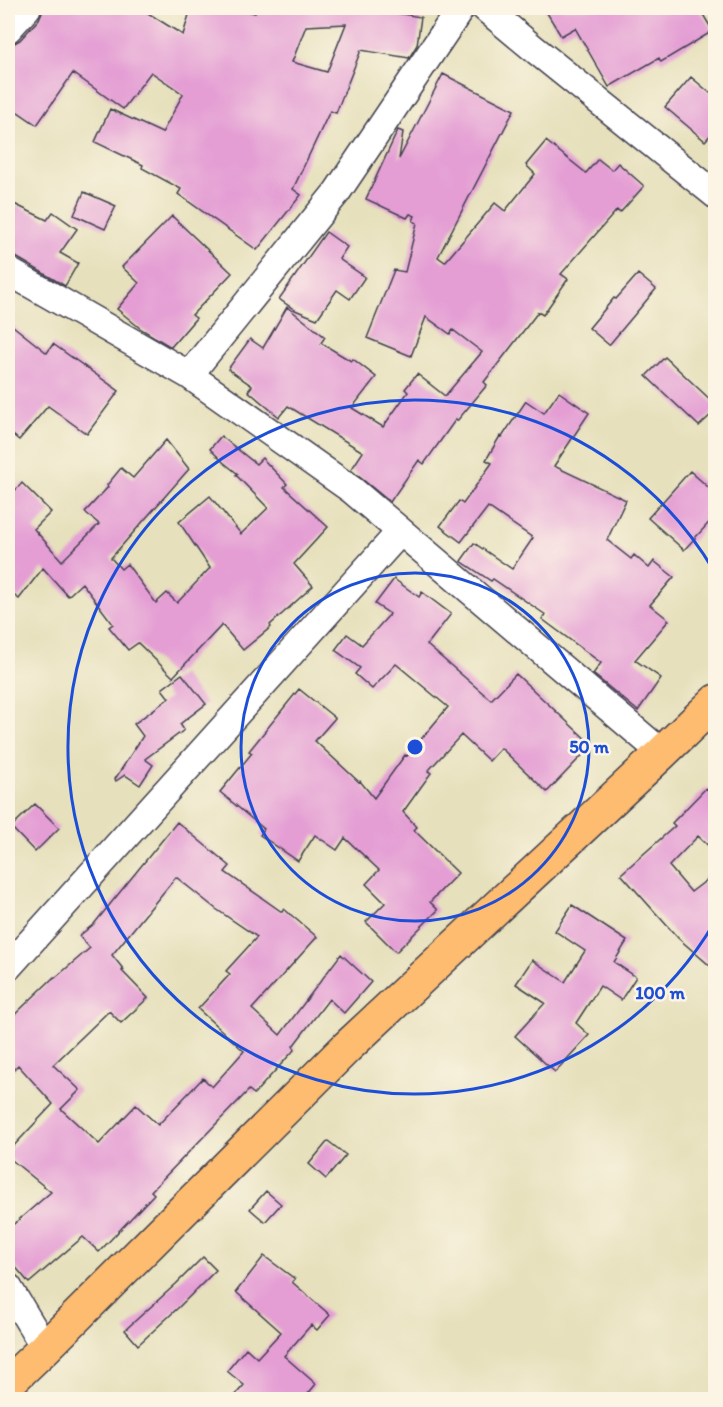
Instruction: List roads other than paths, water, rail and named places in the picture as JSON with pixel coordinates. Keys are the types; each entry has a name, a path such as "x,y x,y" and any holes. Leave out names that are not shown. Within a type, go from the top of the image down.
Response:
{"main road":[{"path":"8,1383 347,1047 716,701"}],"street":[{"path":"8,29 27,8"},
{"path":"189,375 338,192 461,8"},
{"path":"485,8 716,195"},
{"path":"8,271 189,375 352,490 662,753"},
{"path":"8,967 400,532"},
{"path":"8,1287 45,1348"}]}
